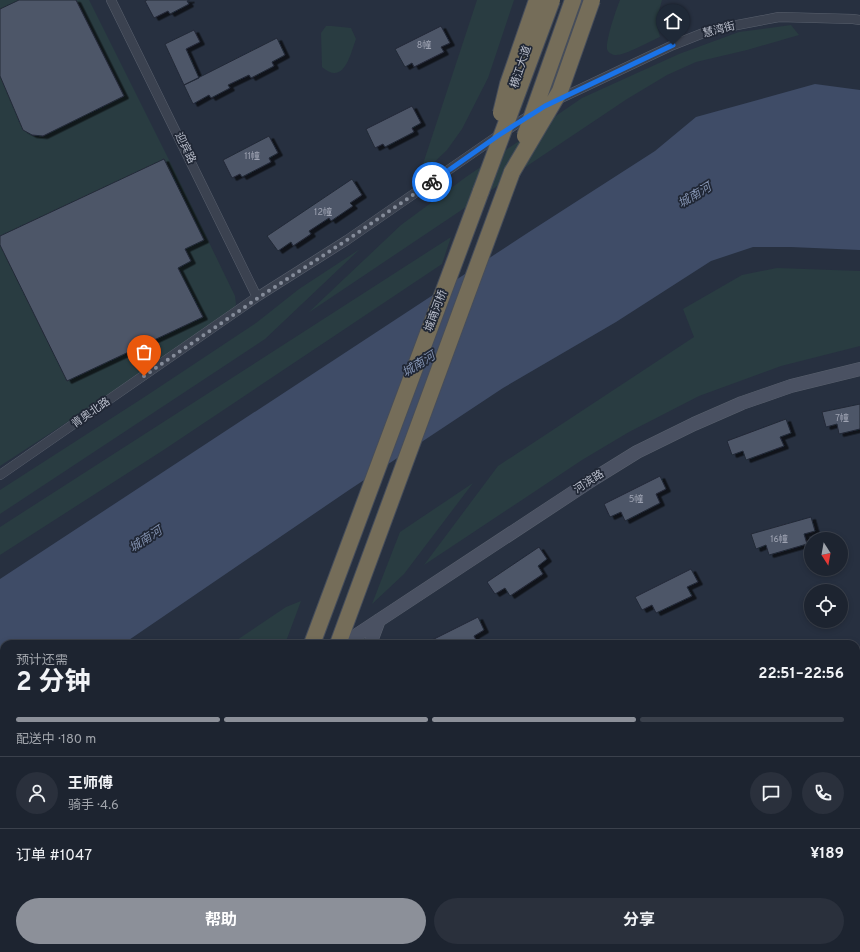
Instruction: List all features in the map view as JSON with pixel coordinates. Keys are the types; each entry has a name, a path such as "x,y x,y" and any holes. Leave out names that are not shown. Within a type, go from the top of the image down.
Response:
{"highway":[{"path":"481,191 508,84 537,0"},
{"name":"城南河桥","path":"313,640 552,0"},
{"name":"城南河桥","path":"339,640 512,172 573,0"},
{"path":"512,172 560,91 592,0"}],"street":[{"name":"迎宾路","path":"111,0 258,298"},
{"name":"横江大道","path":"499,135 544,0"},
{"path":"545,106 582,0"},
{"name":"慧湾街","path":"499,135 545,106 673,45 711,30 779,17 860,20"},
{"name":"青奥北路","path":"0,474 258,298 360,231 499,135"},
{"name":"河滨路","path":"349,640 637,452 694,424 742,403 791,386 860,370"},
{"path":"372,640 379,620"}],"green space":[{"path":"0,0 89,0 235,296 236,304 233,311 0,466"},
{"path":"477,0 514,0 488,78 462,129 447,150 419,176"},
{"path":"620,0 662,0 656,22 660,37 626,53 615,55 608,52 607,44"},
{"path":"791,25 799,35 747,50 696,62 667,75 627,99 308,313 401,225 466,177 582,98 679,54 739,32"},
{"path":"326,26 351,28 356,39 345,66 341,71 336,73 330,72 322,67 321,33"},
{"path":"451,237 442,264 162,451 0,555 0,527"},
{"path":"360,249 265,339 0,514 0,490 256,323 299,289"},
{"path":"777,268 860,271 860,346 781,366 699,396 629,432 582,460 424,565 498,466 694,337 683,309 742,275"},
{"path":"473,483 404,574 372,604 400,532"},
{"path":"301,601 286,640 237,640 286,607"}],"water":[{"name":"城南河","path":"815,84 860,90 860,250 753,247 711,261 616,322 503,388 349,490 129,640 0,640 0,579 655,151 696,117"}],"building":[{"path":"19,0 76,0 124,96 43,136 32,135 23,130 0,76 0,9"},
{"path":"190,0 187,1 189,4 170,14 168,11 154,18 145,1"},
{"path":"441,26 450,43 441,47 444,52 414,67 412,63 405,67 395,49"},
{"path":"194,30 200,42 186,49 199,78 184,85 165,44"},
{"path":"277,38 285,55 272,62 274,66 251,78 249,75 228,85 230,88 211,98 209,95 193,104 184,85"},
{"path":"412,106 421,123 412,128 414,132 385,147 383,144 375,148 366,129"},
{"path":"269,136 278,153 269,158 271,162 242,177 240,174 232,178 223,160"},
{"path":"164,159 204,240 185,249 191,261 178,268 203,317 67,381 0,245 0,236"},
{"path":"352,179 362,195 350,203 353,206 331,221 329,218 309,231 311,234 293,246 291,242 278,251 267,236"},
{"path":"860,404 860,429 839,434 837,424 826,427 822,412"},
{"path":"786,419 791,433 780,437 784,446 746,460 743,451 732,455 727,441"},
{"path":"660,476 666,489 656,494 660,503 625,521 621,512 610,517 604,504"},
{"path":"811,517 815,531 804,532 804,545 769,555 766,545 756,549 751,534"},
{"path":"539,547 547,559 538,566 543,574 510,596 505,588 495,594 487,582"},
{"path":"691,569 698,582 687,587 692,596 656,613 652,605 642,610 635,597"},
{"path":"478,617 484,630 474,636 476,640 432,640"}],"way so far":[{"path":"144,376 432,182"}],"route":[{"path":"432,182 499,135 545,106 673,45"}]}
